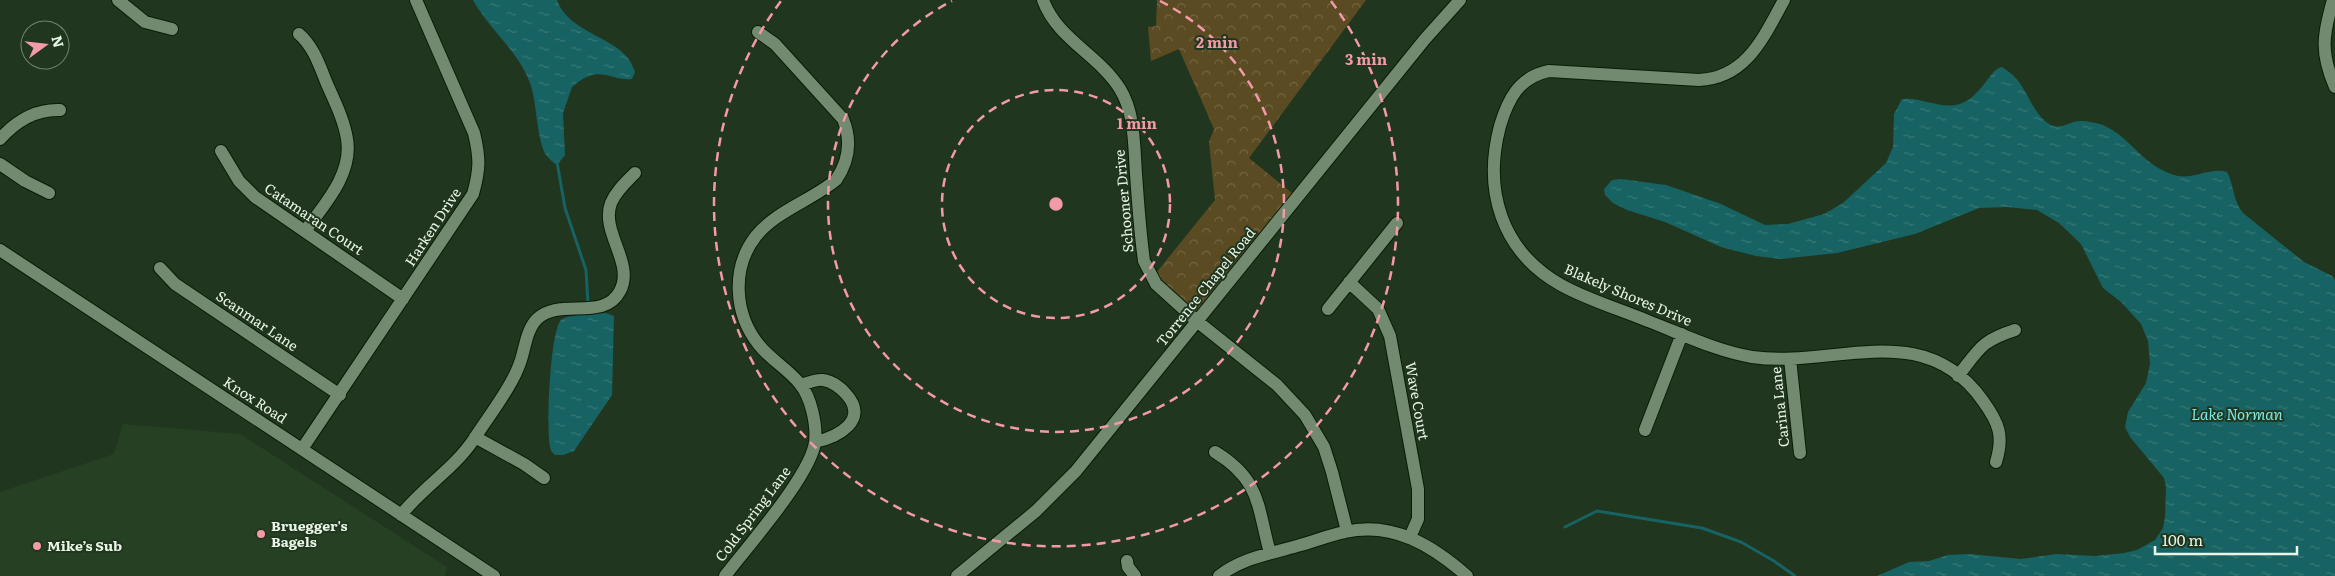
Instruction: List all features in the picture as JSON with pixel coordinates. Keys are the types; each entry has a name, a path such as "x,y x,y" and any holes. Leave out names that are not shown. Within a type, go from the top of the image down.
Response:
{"street":[{"path":"118,0 145,22 172,29"},
{"name":"Harken Drive","path":"302,449 473,194 480,172 479,155 474,133 416,0"},
{"name":"Schooner Drive","path":"1043,0 1052,18 1110,76 1126,100 1133,134 1144,261 1156,284 1198,322 1277,386 1305,414 1324,447 1347,531"},
{"name":"Torrence Chapel Road","path":"957,576 1059,489 1198,322 1419,46 1460,0"},
{"name":"Blakely Shores Drive","path":"1784,0 1750,58 1738,67 1720,76 1699,80 1548,71 1529,78 1518,87 1504,112 1494,153 1496,197 1504,224 1520,250 1548,277 1562,286 1725,350 1750,356 1790,359 1895,350 1932,360 1958,376 1979,395 1998,427 2001,441 1996,462"},
{"path":"2333,0 2325,29 2323,50 2325,63 2335,87"},
{"name":"Cold Spring Lane","path":"725,576 806,469 815,442 814,424 808,400 801,385 766,353 751,333 740,305 738,280 745,256 756,236 779,217 836,180 844,169 848,153 848,131 843,120 775,44 758,32"},
{"path":"299,34 311,47 341,116 348,139 348,153 341,179 305,231"},
{"path":"0,139 12,126 24,118 38,112 60,110"},
{"name":"Catamaran Court","path":"221,151 246,189 404,299"},
{"path":"0,164 25,181 49,193"},
{"path":"401,515 412,501 458,460 474,438 518,369 530,329 536,320 544,314 555,310 594,307 606,304 620,291 623,275 609,221 609,210 619,190 635,174"},
{"path":"1328,308 1397,223"},
{"name":"Knox Road","path":"0,250 494,576"},
{"name":"Scanmar Lane","path":"160,268 175,284 340,395"},
{"name":"Wave Court","path":"1349,282 1378,309 1390,336 1418,490 1418,519 1410,537"},
{"path":"1958,376 1985,342 1995,336 2015,330"},
{"path":"1645,430 1682,334"},
{"name":"Carina Lane","path":"1790,359 1800,454"},
{"path":"801,385 823,380 836,385 850,398 855,411 853,421 842,432 828,439 815,442"},
{"path":"474,438 524,464 544,478"},
{"path":"1215,452 1234,465 1250,483 1258,504 1270,553"},
{"path":"1219,576 1234,566 1270,553 1347,531 1383,532 1410,537 1440,553 1467,576"},
{"path":"1127,562 1128,567 1135,576"}],"shaded area":[{"path":"123,424 240,434 447,567 445,576 0,576 0,492 114,454"}],"green space":[{"path":"1157,0 1366,0 1249,158 1298,198 1198,322 1152,278 1215,200 1209,142 1214,129 1179,49 1151,61 1148,27 1156,26"}],"water":[{"path":"473,0 557,0 573,22 610,43 630,60 635,72 632,79 594,74 572,87 563,113 565,155 557,165 547,156 543,149 533,94 526,74 520,63"},
{"name":"Lake Norman","path":"2002,67 2023,87 2036,111 2051,125 2062,126 2080,121 2103,125 2122,137 2147,160 2166,172 2178,176 2191,176 2215,171 2227,172 2237,203 2243,213 2304,262 2332,276 2335,280 2335,576 1877,576 1909,562 1929,561 1948,555 1969,554 2021,559 2056,554 2096,556 2137,550 2155,540 2163,528 2165,517 2166,487 2164,478 2130,437 2125,427 2128,412 2146,383 2150,364 2148,341 2141,324 2121,302 2103,288 2081,244 2059,223 2037,210 2007,207 1979,208 1915,234 1837,253 1781,259 1756,256 1721,247 1665,222 1627,210 1613,203 1605,195 1604,189 1612,180 1621,179 1666,185 1721,204 1765,225 1788,224 1824,214 1843,203 1886,163 1893,147 1894,114 1902,99 1949,106 1956,105 1972,97 1997,69"},
{"path":"606,313 614,316 612,395 574,451 563,455 555,455 550,447 548,420 550,380 557,328 561,320 565,318 576,315"}],"waterway":[{"path":"557,162 565,208 586,270 588,304"},
{"path":"1565,527 1597,511 1702,528 1741,542 1774,561 1795,576"}],"place":[{"name":"Bruegger's Bagels","path":"261,534"},
{"name":"Mike’s Sub","path":"37,546"}]}
